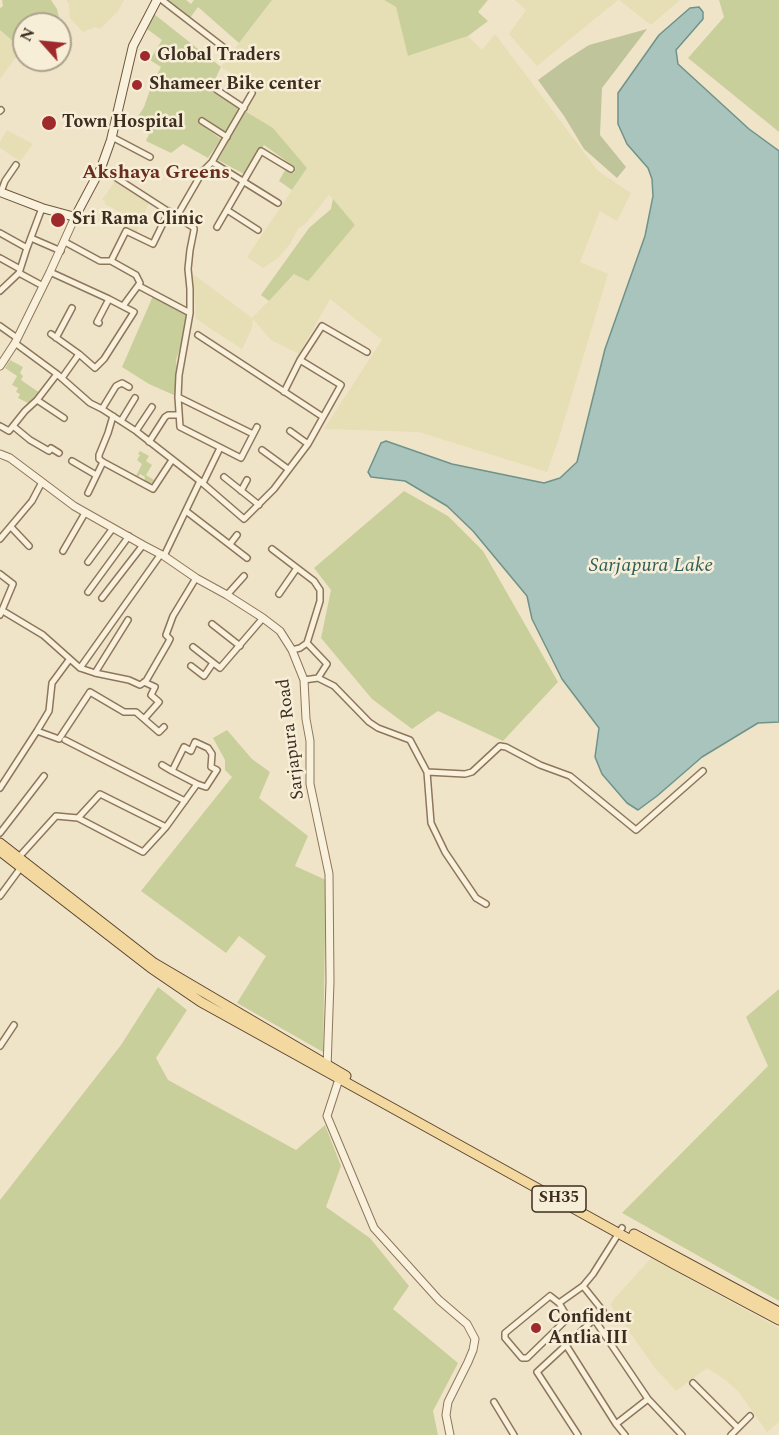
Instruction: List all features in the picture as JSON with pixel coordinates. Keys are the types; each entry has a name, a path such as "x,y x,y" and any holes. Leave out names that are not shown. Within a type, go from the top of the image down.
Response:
{"main road":[{"path":"0,192 42,208 75,217 101,168 112,137 133,46 159,0"},
{"name":"SH35","path":"0,843 154,963 340,1076 779,1320"},
{"name":"SH35","path":"0,850 22,862"},
{"name":"SH35","path":"620,1230 779,1312"}],"street":[{"path":"159,0 223,47"},
{"path":"217,90 244,108"},
{"path":"177,216 252,93"},
{"path":"202,121 227,137"},
{"path":"112,137 150,157"},
{"path":"217,227 261,151 291,169"},
{"path":"212,162 278,203"},
{"path":"0,192 16,165"},
{"path":"101,168 191,225 195,230 189,250 190,314 179,375 180,427 241,458 257,427"},
{"path":"0,291 19,271 42,208"},
{"path":"227,210 258,230"},
{"path":"111,261 126,231 153,244 169,211"},
{"path":"0,366 16,341 51,272 75,217"},
{"path":"0,233 27,248"},
{"path":"31,238 60,251"},
{"path":"64,242 100,261 111,261 136,275 139,286 123,306"},
{"path":"0,258 43,286"},
{"path":"51,272 134,312 104,359 95,368 51,334"},
{"path":"139,286 190,314"},
{"path":"99,323 97,322 109,298"},
{"path":"56,338 72,308"},
{"path":"0,326 90,403 136,431 202,482 244,519 274,489 308,444 341,385 300,360"},
{"path":"284,392 300,360 322,326 367,352"},
{"path":"198,335 323,417"},
{"path":"2,429 9,431 79,354"},
{"path":"102,409 116,386 122,383 129,387"},
{"path":"178,397 253,434"},
{"path":"121,421 135,398"},
{"path":"38,400 64,418"},
{"path":"136,431 152,407"},
{"path":"149,442 168,415 178,415"},
{"path":"113,416 99,456 103,462 153,489 172,460"},
{"path":"13,426 30,440 49,451 51,448 59,453"},
{"path":"290,432 308,444"},
{"path":"80,668 163,555 220,448"},
{"path":"262,450 288,469"},
{"name":"Sarjapura Road","path":"0,454 10,458 85,513 163,555 196,578 263,618 280,631 292,650 304,680 306,719 310,741 310,784 329,874 330,982 327,1068"},
{"path":"72,461 96,475"},
{"path":"88,493 103,462"},
{"path":"224,477 259,505"},
{"path":"241,491 247,480"},
{"path":"0,539 32,501 42,482"},
{"path":"186,511 247,558"},
{"path":"63,551 85,513"},
{"path":"11,527 29,546"},
{"path":"88,562 113,528"},
{"path":"230,544 237,535"},
{"path":"88,592 129,536"},
{"path":"102,597 142,545"},
{"path":"272,549 314,581 321,590 320,601 307,642 300,648 292,650"},
{"path":"279,594 297,568"},
{"path":"0,574 13,584 1,613 44,635 80,668 129,680 140,685 168,643 170,639 166,635 173,616 196,578"},
{"path":"227,595 244,576"},
{"path":"193,647 220,668 263,618"},
{"path":"96,673 128,620"},
{"path":"212,624 240,646"},
{"path":"307,642 327,664 318,678"},
{"path":"0,788 49,711 52,683 69,660"},
{"path":"191,666 204,676 213,663"},
{"path":"304,680 318,678 334,686 369,722 378,728 410,740 427,772 431,823 445,852 476,898 486,904"},
{"path":"144,682 155,687 151,695 159,702 144,719"},
{"path":"37,731 59,739 90,692 124,712 136,712 159,732 164,727"},
{"path":"65,740 185,801"},
{"path":"162,765 172,771 206,788 217,770 212,767 212,754 208,748 195,742 191,751 184,747 172,771"},
{"path":"427,772 465,774 472,772 500,746 506,747 540,765 570,776 636,830 703,771"},
{"path":"0,833 44,776"},
{"path":"0,896 56,816 78,818 143,852 166,827 197,784"},
{"path":"78,818 100,794 166,827"},
{"path":"0,1045 14,1025"},
{"path":"340,1076 327,1116 374,1228 439,1300 467,1324 475,1339 468,1362 448,1402 446,1415 450,1435"},
{"path":"559,1304 583,1286 593,1274 620,1230"},
{"path":"578,1435 537,1372 603,1311 583,1286"},
{"path":"550,1296 559,1304 568,1318 566,1321 527,1358 522,1358 505,1338 505,1333 550,1296"},
{"path":"594,1319 648,1399 682,1435"},
{"path":"566,1345 625,1435"},
{"path":"693,1383 738,1428"},
{"path":"616,1424 648,1399"},
{"path":"494,1402 514,1435"},
{"path":"730,1435 750,1416"}],"shaded area":[{"path":"66,0 124,0 118,11 100,29 95,27 83,32 72,20"},
{"path":"272,0 384,0 396,7 409,56 468,36 482,50 495,34 598,171 631,193 617,221 600,211 580,262 608,274 547,472 419,432 324,429 382,340 330,299 299,354 271,340 253,319 252,328 242,349 196,319 193,274 252,318 295,274 355,225 329,195 308,221 298,229 290,244 278,258 263,268 247,257 307,168 273,128 245,111 257,89 221,67"},
{"path":"515,0 618,0 537,66 509,34 526,10"},
{"path":"619,0 680,0 651,25"},
{"path":"0,30 12,40 12,63 0,79"},
{"path":"7,130 33,144 20,161 0,148 0,142"},
{"path":"115,181 149,202 136,234 128,226 127,216 102,200"},
{"path":"651,1258 779,1328 779,1422 767,1432 738,1391 707,1368 676,1391 655,1368 612,1307 614,1299"}],"green space":[{"path":"2,0 51,0 58,12 12,12 12,40 0,30 0,8 3,6"},
{"path":"166,0 186,0 191,4 194,0 272,0 239,43 198,7 190,18"},
{"path":"384,0 488,0 478,12 488,21 468,36 408,56 396,7"},
{"path":"719,0 779,0 779,132 688,58 724,17"},
{"path":"154,14 221,67 210,90 240,109 226,133 200,118 198,122 221,139 208,158 183,144 171,153 146,141 151,130 136,120 161,67 150,60 162,40 147,29"},
{"path":"647,29 602,88 600,135 626,167 617,178 584,149 538,80 589,45"},
{"path":"245,111 273,128 307,168 292,190 279,181 285,170 294,173 296,168 264,145 244,174 218,160"},
{"path":"333,199 355,225 308,281 294,274 269,301 261,295 309,228 331,209"},
{"path":"153,296 185,314 186,318 185,333 176,360 176,396 149,384 122,367"},
{"path":"10,360 23,367 20,373 23,376 21,380 40,393 34,402 28,405 18,398 20,394 16,392 18,388 12,385 17,376 5,368"},
{"path":"140,451 149,456 146,461 152,465 146,475 154,480 151,484 144,481 145,477 140,474 136,476 142,464 137,460"},
{"path":"404,491 448,516 483,551 558,682 503,741 438,711 412,729 372,699 321,638 331,590 314,568"},
{"path":"227,730 252,759 270,772 259,798 308,836 295,866 326,880 323,1052 237,1003 266,956 239,936 226,953 141,891 232,777 225,770 225,760 213,738"},
{"path":"158,987 187,1010 156,1058 168,1080 296,1150 325,1125 341,1166 326,1207 370,1238 409,1286 393,1309 458,1363 433,1411 438,1435 0,1435 0,1200 121,1045"},
{"path":"779,989 779,1301 622,1213 768,1066 746,1017"}],"water":[{"name":"Sarjapura Lake","path":"699,7 703,12 703,19 676,50 678,64 749,129 779,151 779,722 758,723 702,757 638,810 627,803 602,774 595,757 599,728 562,679 532,619 527,596 473,531 447,506 405,481 371,477 368,472 381,443 386,441 452,464 544,483 560,478 577,462 605,349 645,236 653,196 652,179 648,168 627,144 618,124 618,93 659,35 690,8"}],"place":[{"name":"Global Traders","path":"145,56"},
{"name":"Shameer Bike center","path":"137,85"},
{"name":"Town Hospital","path":"49,123"},
{"name":"Sri Rama Clinic","path":"58,220"},
{"name":"Confident Antlia III","path":"536,1328"}],"district":[{"name":"Akshaya Greens","path":"156,174"}]}
